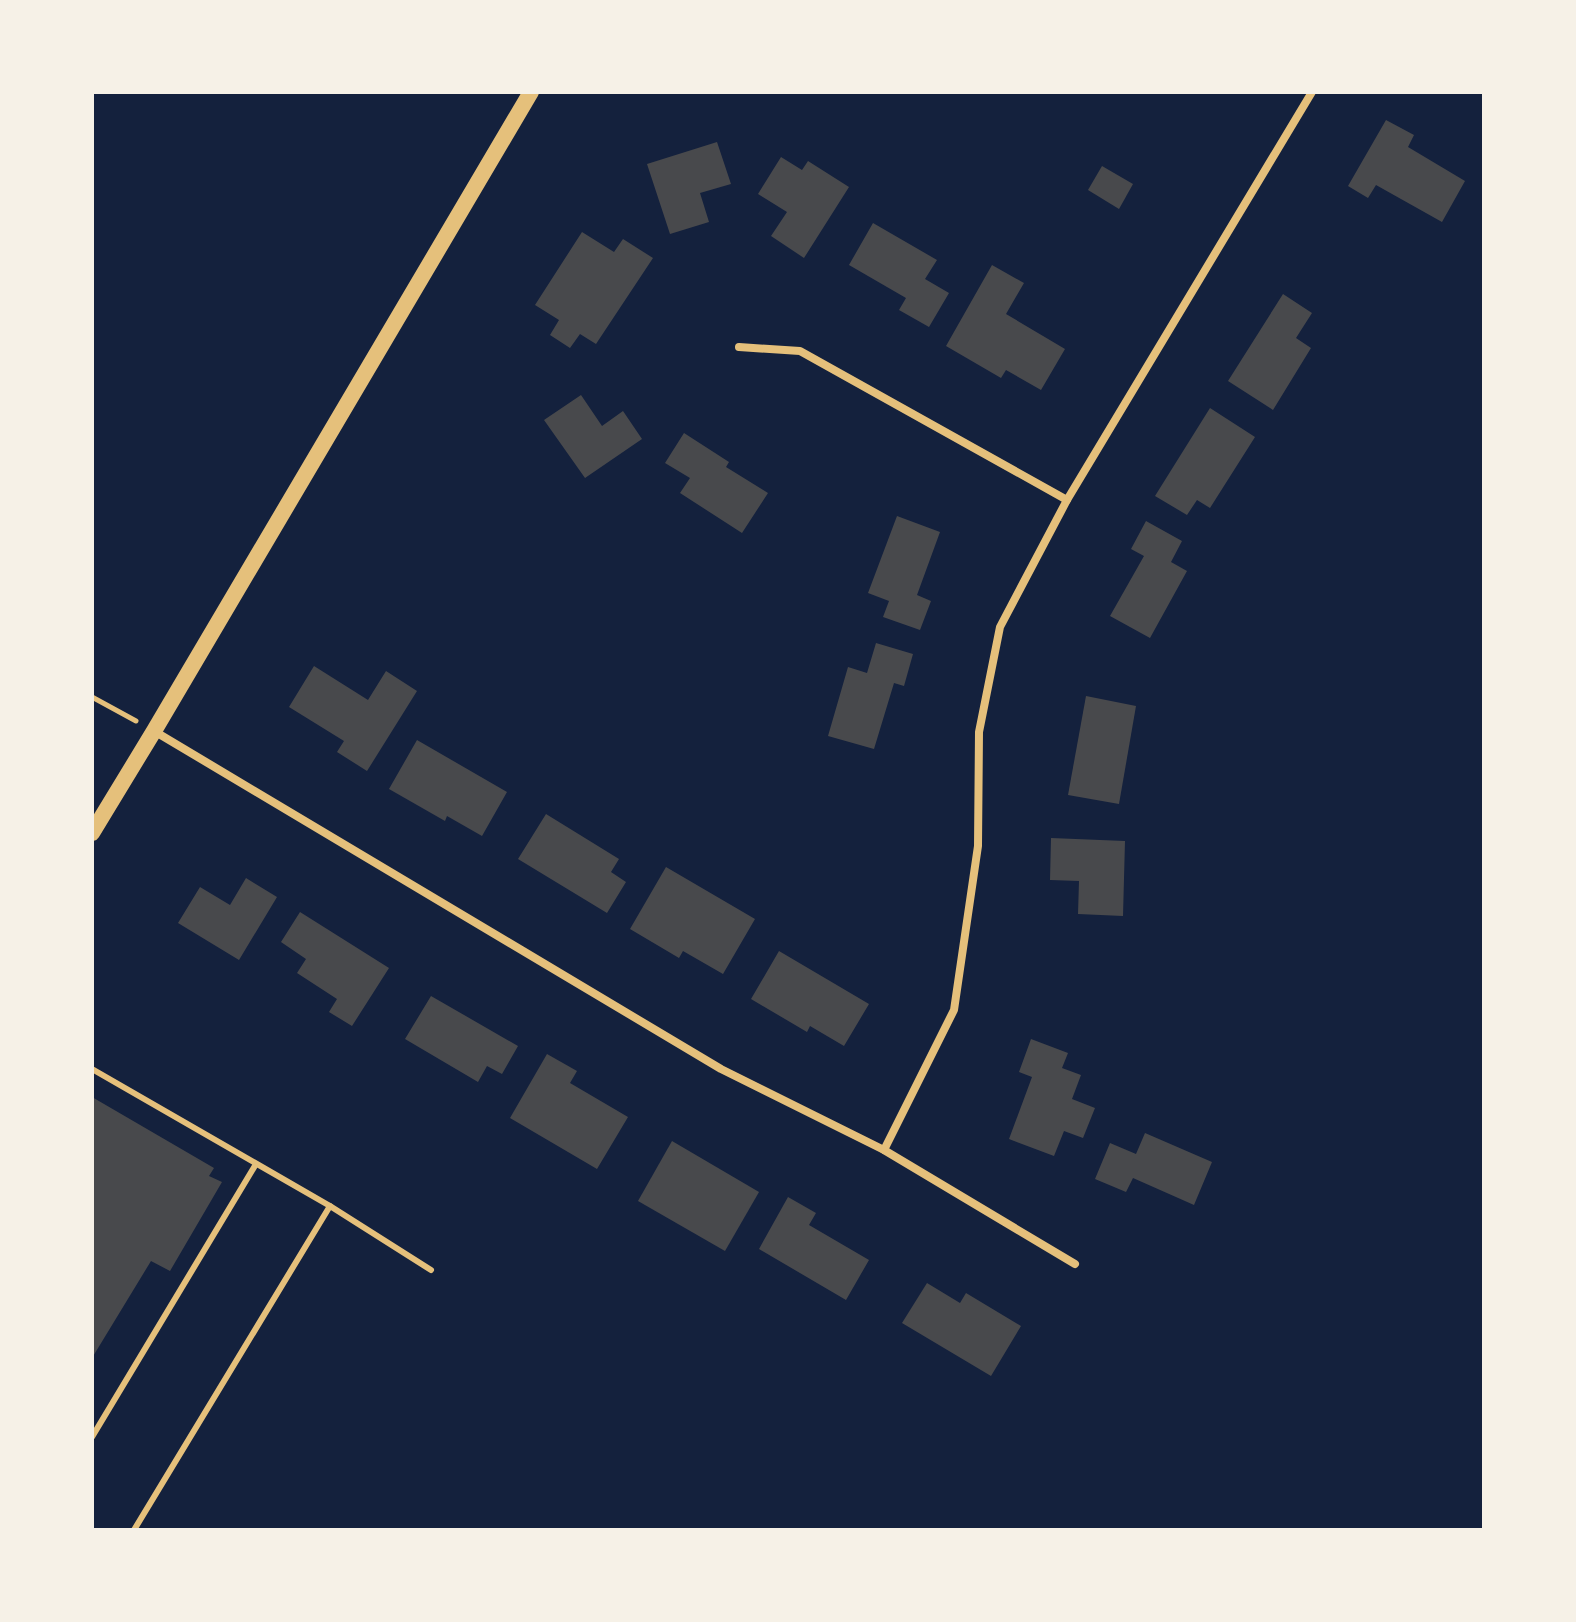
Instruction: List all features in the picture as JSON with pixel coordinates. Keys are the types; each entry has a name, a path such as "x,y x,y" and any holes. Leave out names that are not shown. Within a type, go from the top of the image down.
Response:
{"main road":[{"path":"92,833 531,92"}],"street":[{"path":"884,1150 954,1010 978,846 979,732 1000,627 1067,500 1312,92"},
{"path":"739,347 800,351 1067,500"},
{"path":"154,731 721,1069 884,1150 1075,1264"}],"lane":[{"path":"92,1069 330,1206 431,1270"},
{"path":"92,1437 256,1164"},
{"path":"134,1530 330,1206"}],"path":[{"path":"92,697 154,731"}],"building":[{"path":"1386,120 1414,135 1408,147 1465,181 1442,222 1376,185 1368,198 1348,186"},
{"path":"717,142 731,184 700,193 709,222 670,234 647,164"},
{"path":"781,157 802,170 808,161 849,187 804,258 771,236 787,212 758,194"},
{"path":"1102,166 1133,184 1119,209 1088,190"},
{"path":"873,223 937,260 925,279 949,293 929,327 899,310 906,298 849,265"},
{"path":"582,232 614,252 623,239 653,258 596,344 580,334 570,348 550,335 559,320 535,305"},
{"path":"992,265 1024,283 1006,314 1065,349 1041,390 1006,370 1001,378 946,346"},
{"path":"1283,294 1312,313 1296,338 1311,348 1273,410 1228,381"},
{"path":"581,395 602,426 623,411 642,439 585,478 544,420"},
{"path":"1210,408 1255,437 1210,508 1197,500 1187,515 1155,496"},
{"path":"684,433 729,462 726,467 768,493 742,533 680,493 690,478 665,463"},
{"path":"897,516 940,532 917,595 931,601 920,630 883,617 889,601 868,593"},
{"path":"1146,521 1182,541 1171,562 1187,571 1150,638 1110,616 1144,556 1131,549"},
{"path":"876,643 913,654 904,686 894,683 874,749 828,736 848,667 867,673"},
{"path":"314,666 368,700 386,671 417,691 367,771 337,752 344,741 289,707"},
{"path":"1086,696 1136,706 1119,804 1068,795"},
{"path":"417,740 507,792 482,836 447,816 445,821 389,789"},
{"path":"546,814 619,859 611,872 626,882 607,913 518,859"},
{"path":"1051,838 1125,841 1123,916 1078,914 1079,881 1050,880"},
{"path":"666,867 755,919 723,974 683,951 679,958 630,929"},
{"path":"246,878 277,897 239,960 178,923 200,887 230,905"},
{"path":"300,912 389,968 352,1026 329,1012 337,999 297,973 306,959 281,942"},
{"path":"779,951 869,1004 844,1046 810,1026 807,1032 751,999"},
{"path":"431,996 518,1046 502,1074 487,1066 478,1082 405,1039"},
{"path":"1031,1039 1068,1053 1062,1068 1081,1075 1072,1099 1095,1108 1083,1138 1064,1131 1054,1156 1009,1139 1032,1077 1019,1072"},
{"path":"547,1054 577,1071 570,1083 628,1117 597,1169 510,1118"},
{"path":"92,1097 214,1168 209,1176 222,1182 170,1271 151,1261 92,1358"},
{"path":"1145,1133 1212,1162 1194,1205 1133,1178 1126,1192 1095,1179 1110,1143 1136,1154"},
{"path":"672,1141 759,1192 725,1251 638,1201"},
{"path":"788,1197 816,1213 809,1225 869,1260 846,1300 759,1249"},
{"path":"927,1283 960,1303 966,1293 1021,1326 991,1376 902,1323"}]}
